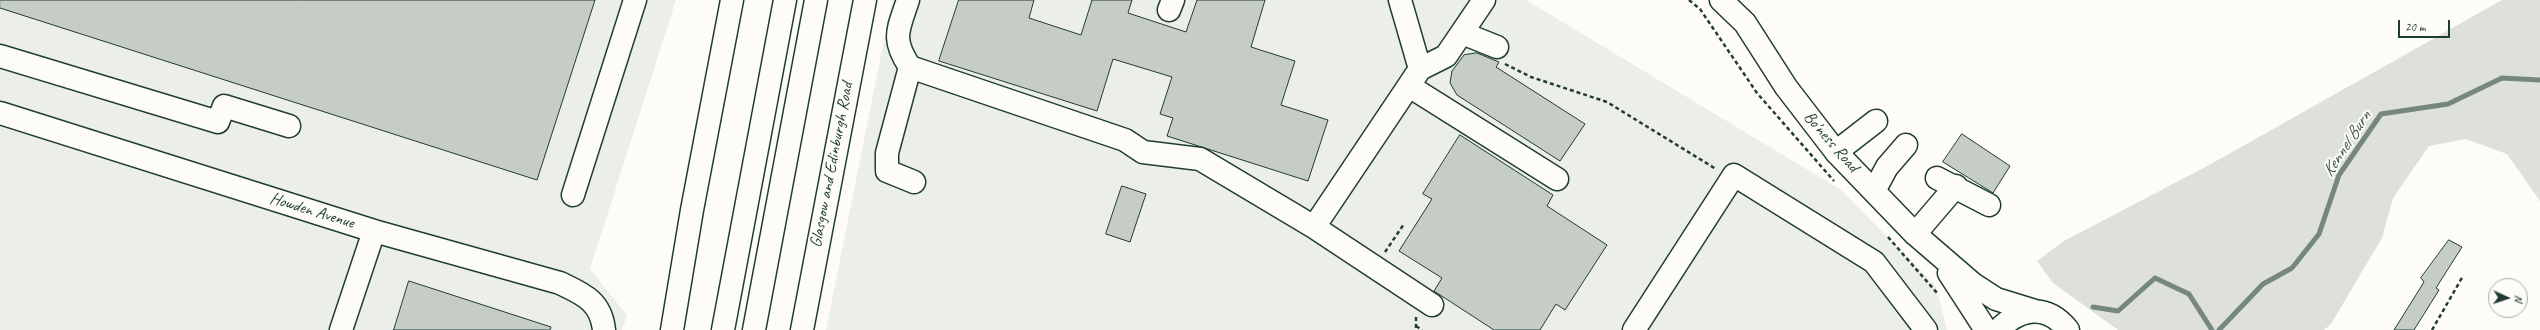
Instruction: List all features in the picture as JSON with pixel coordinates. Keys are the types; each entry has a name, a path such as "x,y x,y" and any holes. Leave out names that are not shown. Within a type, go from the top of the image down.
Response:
{"main road":[{"path":"573,194 635,0"},
{"path":"672,330 692,210 732,0"},
{"path":"723,330 785,0"},
{"path":"754,330 816,0"},
{"name":"Glasgow and Edinburgh Road","path":"802,330 865,0"},
{"path":"908,0 898,30 899,50 910,67 1125,140 1143,152 1200,158 1314,227 1432,305"},
{"path":"1400,0 1415,77 1557,179"},
{"path":"1314,227 1415,77 1446,56 1484,0"},
{"name":"Bo'ness Road","path":"1721,0 1745,23 1786,87 1836,152 1915,234 1973,284 1996,299 2049,314 2062,322 2068,330"},
{"name":"Bo'ness Road","path":"1740,0 1745,23"},
{"path":"1462,32 1498,53"},
{"path":"0,56 218,122 224,106 289,126"},
{"path":"910,67 887,153 887,171 914,182"},
{"name":"Howden Avenue","path":"0,113 374,231 560,282 587,295 603,317 604,330"},
{"path":"1836,152 1876,121"},
{"path":"1874,191 1887,167 1906,145"},
{"path":"1634,330 1734,175 1874,262 1926,330"},
{"path":"1915,234 1946,182 1989,205"},
{"path":"341,330 374,231"},
{"name":"Bo'ness Road","path":"1932,249 1986,330"},
{"path":"1998,330 2020,313 2035,311"}],"path":[{"path":"1498,53 1531,77 1607,102 1731,180"},
{"path":"2432,330 2463,276"},
{"path":"1416,326 1422,330"}],"shaded area":[{"path":"0,0 676,0 590,269 627,315 622,330 0,330"},
{"path":"892,0 1526,0 1841,190 1936,286 1947,330 826,330"},
{"path":"2502,0 2540,0 2540,201 2507,154 2466,139 2429,146 2393,198 2382,238 2331,324 2324,330 2118,330 2053,283 2037,261 2064,241 2211,164"}],"building":[{"path":"0,0 595,0 537,180 0,8"},
{"path":"959,0 1034,0 1029,18 1081,35 1092,0 1132,0 1128,13 1186,32 1197,0 1265,0 1251,47 1295,61 1281,105 1328,120 1308,181 1167,136 1173,118 1160,114 1172,77 1113,59 1097,111 939,61"},
{"path":"1477,53 1499,62 1496,67 1585,124 1560,161 1457,95 1450,83 1452,71 1464,55"},
{"path":"1962,134 2010,166 1993,193 1943,162"},
{"path":"1460,135 1553,195 1547,206 1607,245 1565,310 1556,304 1540,330 1494,330 1434,291 1442,278 1399,251 1432,199 1423,194"},
{"path":"1122,186 1146,194 1130,242 1106,234"},
{"path":"2449,240 2462,247 2436,288 2439,290 2414,330 2394,330 2424,282 2421,278"},
{"path":"409,281 551,327 550,330 394,330"}],"waterway":[{"name":"Kennel Burn","path":"2219,330 2263,284 2292,268 2319,234 2339,175 2381,114 2448,104 2502,78 2540,80"},
{"name":"Kennel Burn","path":"2093,307 2118,311 2155,278 2189,294 2212,330"}]}
